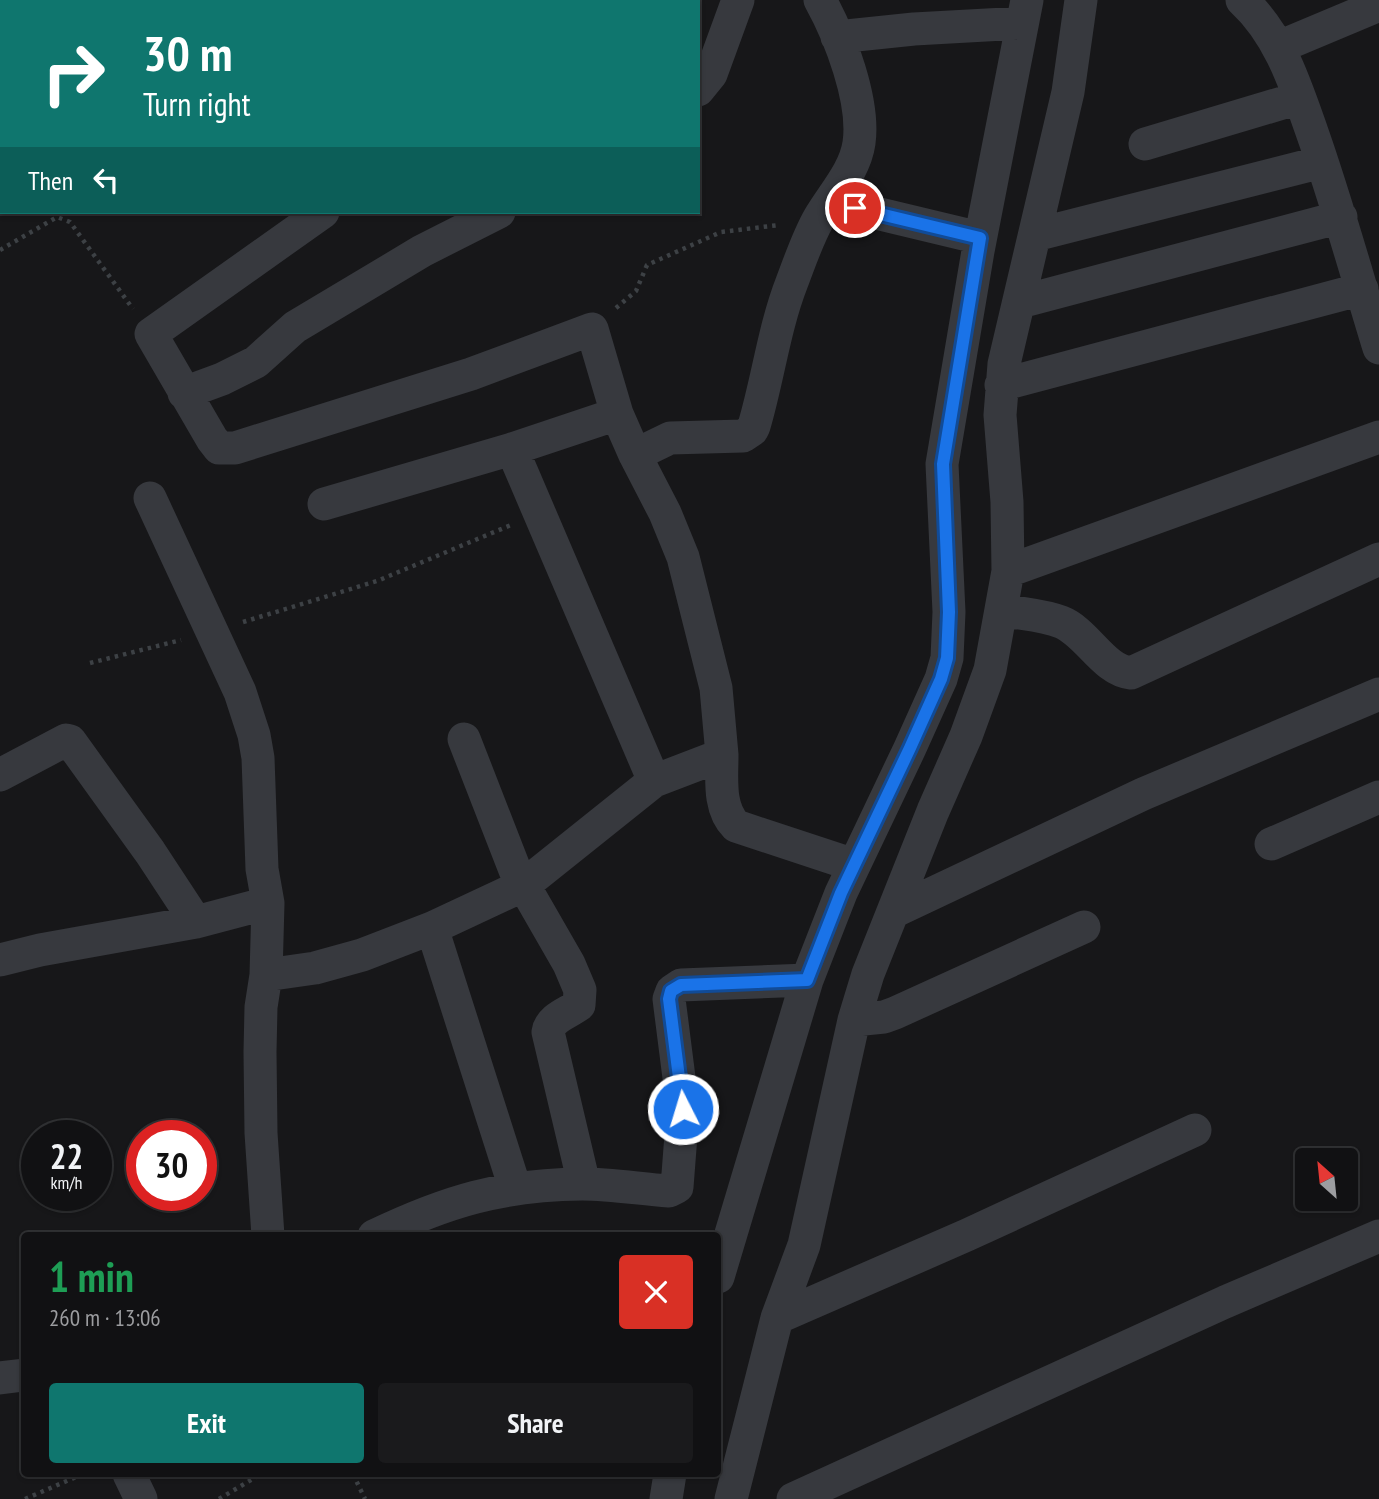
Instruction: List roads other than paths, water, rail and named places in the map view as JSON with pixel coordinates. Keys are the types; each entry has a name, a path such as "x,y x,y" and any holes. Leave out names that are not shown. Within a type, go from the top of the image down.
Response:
{"street":[{"path":"700,87 711,74 738,0"},
{"path":"635,455 670,438 743,436 752,430 791,285 824,211 849,170 859,144 860,120 855,94 820,0"},
{"path":"730,1499 777,1318 804,1245 854,1020 867,974 966,736 990,670 1008,571 1001,385 1068,92 1081,0"},
{"path":"1242,0 1269,30 1279,47 1341,217 1377,335"},
{"path":"1279,47 1379,5"},
{"path":"721,1267 807,980 854,865 941,679 947,658 949,612 943,464 980,238 1024,11 914,29 836,37"},
{"path":"1145,144 1299,98"},
{"path":"1035,235 1322,162"},
{"path":"824,211 980,238"},
{"path":"320,214 152,334 184,393 219,448 235,448 471,374 592,329 617,414 666,513 683,557 716,688 723,800 730,818 736,826 854,865"},
{"path":"184,393 222,379 256,362 295,327 422,251 495,214"},
{"path":"1020,302 1341,217"},
{"path":"1001,385 1362,289"},
{"path":"324,504 512,449 617,414"},
{"path":"1008,571 1379,437"},
{"path":"512,449 654,781"},
{"path":"150,498 240,692 254,735 258,758 262,869 268,903 266,975 261,1007 260,1119 268,1232"},
{"path":"1002,610 1062,622 1081,635 1122,672 1131,673 1379,559"},
{"path":"893,912 1143,794 1379,694"},
{"path":"464,739 511,860 569,964 580,990 579,1004 555,1020 549,1026 548,1032 584,1184"},
{"path":"0,775 66,740 70,741 150,852 196,922"},
{"path":"266,975 294,973 350,959 432,928 524,885 654,781 722,755"},
{"path":"1271,844 1379,797"},
{"path":"0,960 40,950 196,922 268,903"},
{"path":"854,1020 884,1017 918,1004 1084,927"},
{"path":"432,928 515,1188"},
{"path":"392,1232 429,1224 477,1195 515,1188 584,1184 669,1191 677,1187 683,1109 669,999 671,991 681,985 807,980"},
{"path":"777,1318 967,1236 1195,1130"},
{"path":"793,1499 1225,1302 1379,1236"},
{"path":"0,1378 21,1375"},
{"path":"130,1477 141,1499"},
{"path":"666,1499 670,1477"}]}
